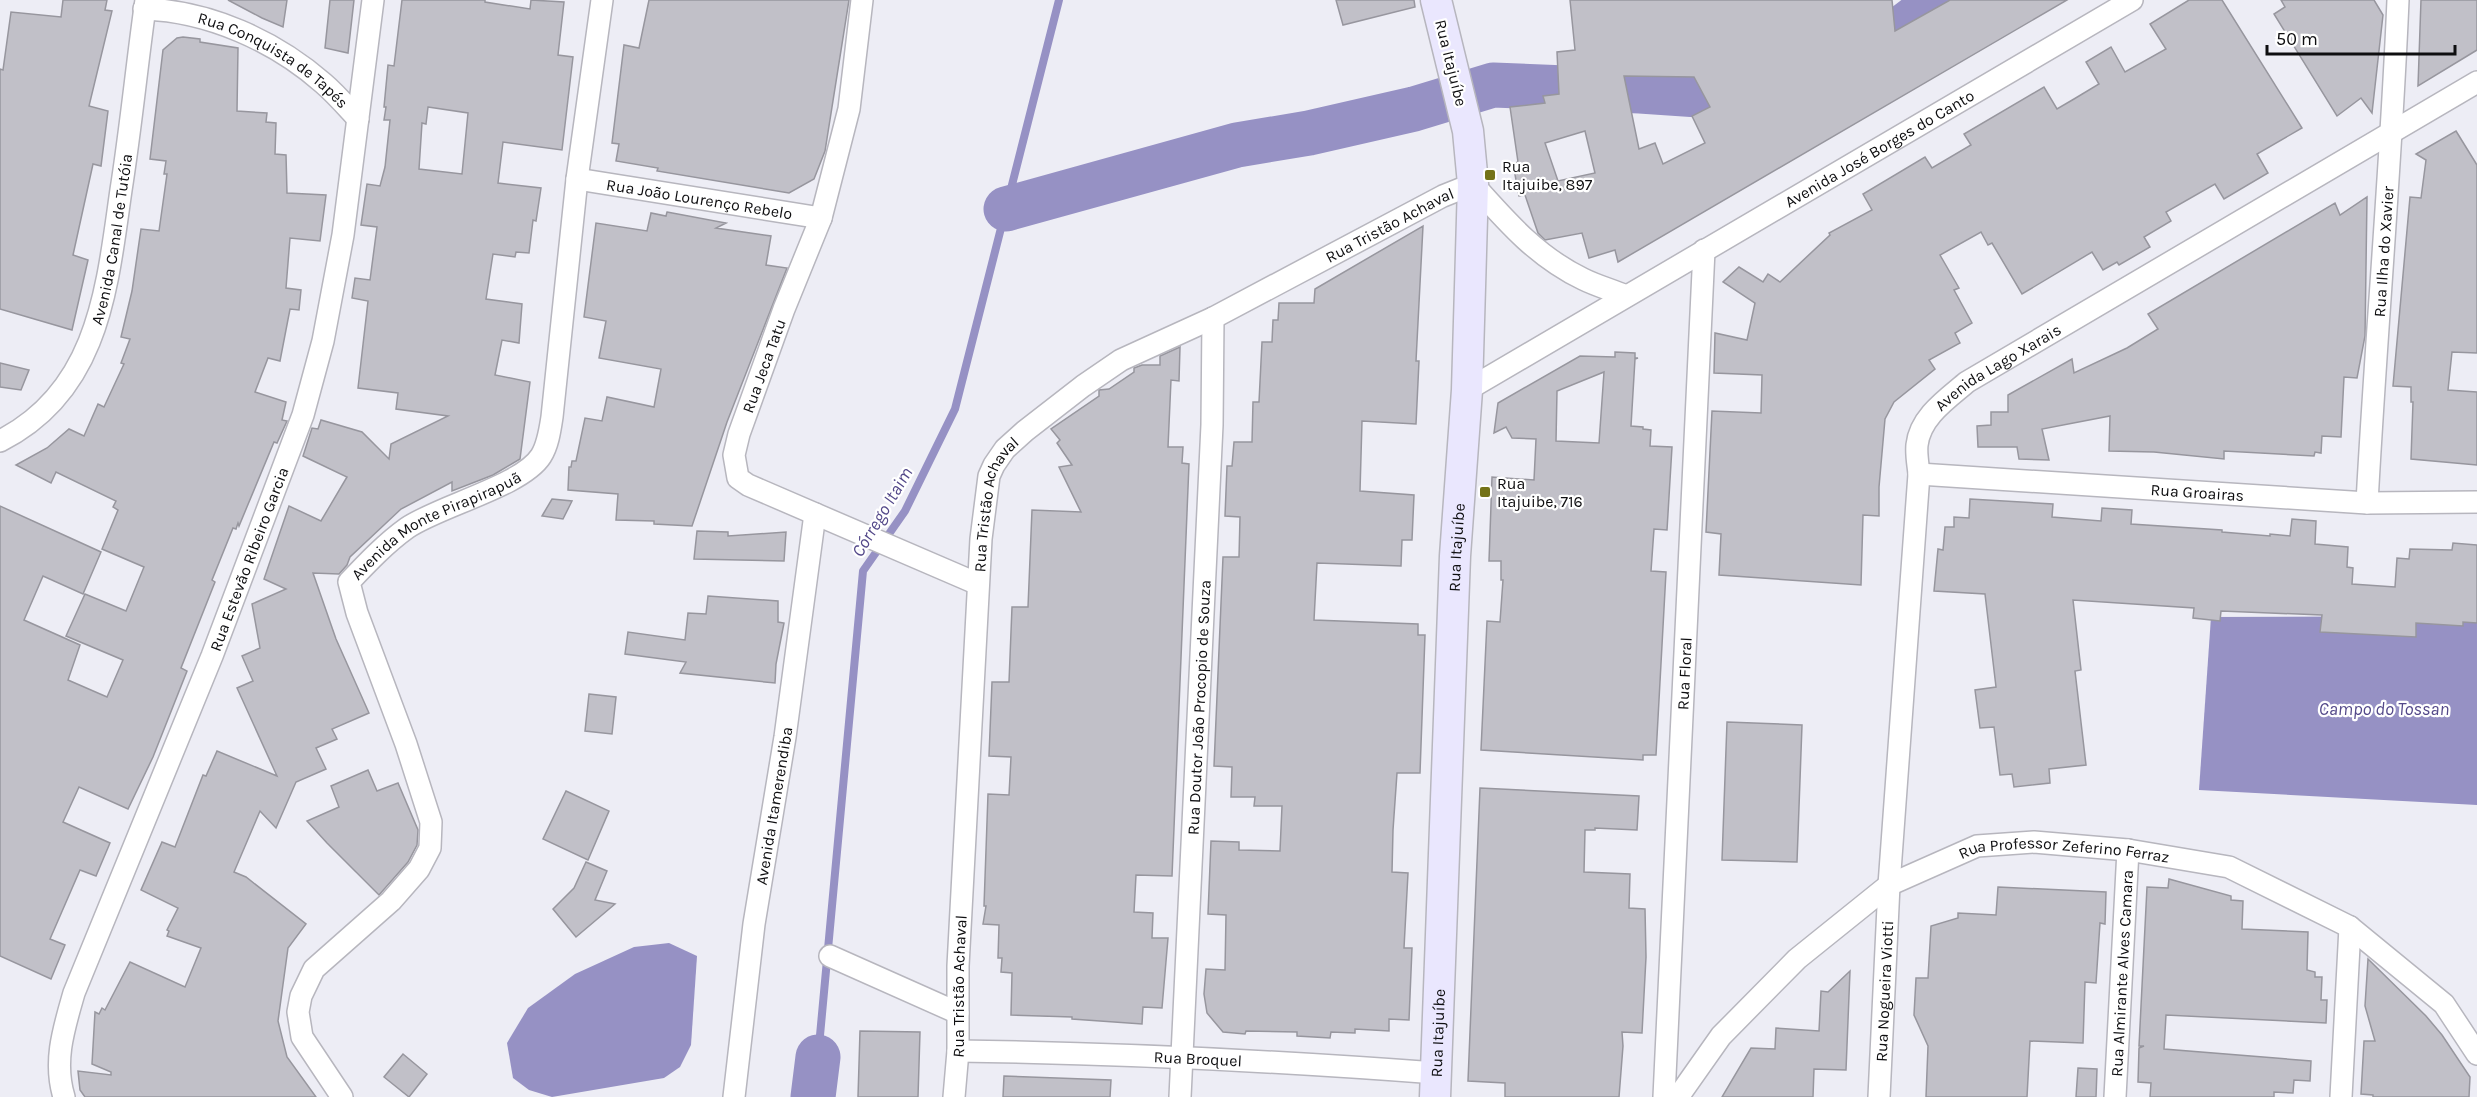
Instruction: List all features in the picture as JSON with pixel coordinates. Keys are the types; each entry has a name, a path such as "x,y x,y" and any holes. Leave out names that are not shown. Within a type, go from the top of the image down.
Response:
{"main road":[{"name":"Rua Itajuíbe","path":"1436,0 1468,131 1473,184 1467,390 1455,556 1436,1085"}],"street":[{"name":"Rua Estevão Ribeiro Garcia","path":"64,1097 58,1076 64,1028 74,993 212,656 303,415 323,341 336,270 373,0"},
{"name":"Avenida Monte Pirapirapuã","path":"342,1097 302,1037 298,1012 301,996 314,969 391,901 419,869 430,848 431,822 406,744 357,613 349,582 375,555 408,527 524,473 540,457 548,438 552,417 577,179 602,0"},
{"name":"Rua Jeca Tatu","path":"862,0 849,109 821,218 784,309 739,434 734,465 738,478 742,482 978,584"},
{"name":"Avenida José Borges do Canto","path":"1467,390 2132,0"},
{"name":"Rua Ilha do Xavier","path":"2367,503 2392,133 2398,0"},
{"name":"Rua Conquista de Tapés","path":"145,5 206,18 250,36 284,54 323,83 358,119"},
{"name":"Avenida Canal de Tutóia","path":"0,441 20,431 51,404 73,375 97,322 106,292 145,5"},
{"name":"Avenida Lago Xarais","path":"1889,885 1918,474 1917,445 1921,430 1936,408 1967,382 2477,82"},
{"name":"Rua João Lourenço Rebelo","path":"577,179 821,218"},
{"path":"1473,184 1514,230 1549,260 1584,280 1626,296"},
{"name":"Rua Tristão Achaval","path":"954,1097 958,1051 958,966 978,584 989,476 1005,449 1024,431 1121,360 1213,318 1443,196 1473,184"},
{"name":"Rua Floral","path":"1664,1097 1704,250"},
{"name":"Rua Doutor João Procopio de Souza","path":"1180,1097 1212,425 1213,318"},
{"name":"Rua Groairas","path":"1918,474 2367,503 2477,502"},
{"name":"Avenida Itamerendiba","path":"734,1097 754,924 785,737 815,514"},
{"name":"Rua Professor Zeferino Ferraz","path":"1678,1097 1721,1036 1797,959 1889,885 1977,846 2034,842 2128,850 2229,867 2350,927 2444,1004 2477,1054"},
{"name":"Rua Almirante Alves Camara","path":"2115,1097 2128,850"},
{"name":"Rua Nogueira Viotti","path":"1879,1097 1889,885"},
{"path":"2341,1097 2350,927"},
{"path":"830,956 958,1013"},
{"name":"Rua Broquel","path":"958,1051 1078,1052 1182,1057 1436,1085"}],"water":[{"name":"Campo do Tossan","path":"2477,616 2477,805 2199,790 2211,617"},
{"path":"669,943 697,956 691,1045 680,1067 664,1078 552,1097 529,1090 513,1078 507,1043 528,1008 575,974 634,947"}],"building":[{"path":"63,0 107,0 105,10 112,11 89,106 108,111 101,166 93,164 73,255 88,260 72,330 0,309 0,69 3,70 11,12 61,17"},
{"path":"228,0 287,0 283,27 262,18"},
{"path":"330,0 354,0 348,53 325,48"},
{"path":"402,0 485,0 485,2 530,9 531,0 564,2 558,55 573,57 562,150 503,142 498,183 541,188 536,221 533,220 529,253 516,252 515,257 493,254 486,299 522,304 519,343 502,340 495,375 530,382 520,459 493,475 452,491 452,482 401,509 350,557 347,565 339,574 313,573 336,639 369,713 332,729 337,739 316,748 326,769 296,782 276,828 260,811 234,872 246,877 306,924 288,948 278,1021 287,1057 316,1097 85,1097 80,1090 78,1071 111,1075 111,1072 92,1064 95,1012 99,1014 102,1008 105,1010 130,962 185,987 201,948 167,936 169,931 167,930 178,908 141,890 162,842 175,847 203,775 206,776 217,751 277,776 237,688 253,681 242,656 260,648 252,604 286,589 264,579 289,506 321,521 347,477 303,456 312,428 318,429 321,420 362,432 389,459 391,444 448,416 396,409 398,393 358,388 368,301 352,298 355,278 370,280 377,227 361,225 367,184 380,186 385,167 390,120 384,120 386,107 384,107 388,65 394,66","holes":["428,107 468,113 462,174 419,169 422,123 426,124"]},
{"path":"649,0 849,0 825,151 814,179 789,193 657,171 658,168 616,161 619,144 612,143 624,45 639,48"},
{"path":"1336,0 1414,0 1415,7 1343,25"},
{"path":"1570,0 1892,0 1895,31 1950,0 2067,0 1618,262 1615,250 1589,258 1582,233 1545,240 1538,233 1525,195 1519,196 1513,164 1518,162 1510,107 1545,103 1543,96 1559,94 1557,52 1575,50","holes":["1624,76 1694,77 1710,107 1692,116 1705,143 1663,164 1655,143 1639,149","1585,131 1595,173 1558,181 1545,143"]},
{"path":"2189,0 2222,0 2302,128 2257,154 2268,173 2224,199 2215,184 2166,212 2171,221 2144,237 2150,247 2119,265 2117,262 2103,270 2092,252 2022,294 1992,243 1988,245 1981,232 1940,255 1959,288 1954,290 1972,323 1955,333 1960,343 1929,360 1935,369 1894,402 1885,419 1879,516 1863,515 1861,585 1719,575 1721,534 1706,532 1712,411 1761,413 1762,375 1714,373 1715,333 1747,340 1755,303 1723,282 1739,267 1763,282 1768,274 1780,282 1830,235 1829,233 1872,210 1863,194 1925,157 1932,168 1971,145 1964,134 2044,87 2057,109 2074,99 2099,84 2086,62 2111,47 2125,72 2166,49 2150,24"},
{"path":"2281,0 2374,0 2383,15 2372,113 2361,98 2337,116 2274,14 2285,7"},
{"path":"2421,0 2477,0 2477,50 2418,86"},
{"path":"183,37 238,48 237,111 267,113 266,122 276,123 275,154 286,155 287,193 326,195 320,241 290,238 286,288 301,290 299,310 290,309 280,361 268,358 255,392 286,402 282,420 287,421 277,443 274,442 239,526 238,523 236,529 233,528 212,580 215,582 181,668 187,671 153,757 128,809 79,787 63,822 110,843 96,876 80,870 50,939 65,945 51,979 0,956 0,506 101,552 83,594 43,576 24,620 80,645 68,680 107,697 123,660 66,636 85,594 126,611 144,567 102,549 118,510 113,507 116,501 56,472 51,483 16,465 47,448 69,429 84,436 98,404 104,407 124,364 121,363 130,339 121,337 132,291 141,229 159,231 167,174 164,174 166,161 150,159 163,50 177,38"},
{"path":"2456,131 2477,165 2477,353 2452,352 2448,390 2477,392 2477,465 2411,459 2413,402 2411,402 2411,387 2393,386 2410,197 2421,198 2426,160 2416,154"},
{"path":"2367,197 2365,336 2357,378 2344,377 2341,437 2322,436 2321,453 2315,452 2314,456 2224,451 2224,459 2154,452 2109,451 2110,416 2042,429 2049,460 2019,459 2017,447 1978,447 1977,426 1991,425 1991,412 2008,412 2008,395 2072,359 2074,373 2127,348 2158,329 2148,314 2335,203 2340,215"},
{"path":"667,212 726,223 716,228 771,236 766,265 787,268 727,422 692,526 654,524 654,521 616,520 618,494 568,490 569,467 572,461 576,461 585,418 602,421 607,397 654,407 661,369 599,358 606,321 584,317 596,223 647,231 651,213 666,216"},
{"path":"1423,226 1416,361 1419,361 1416,424 1362,421 1360,491 1414,495 1412,540 1402,540 1401,566 1317,563 1314,620 1418,624 1418,635 1425,635 1420,773 1397,773 1393,830 1392,872 1408,873 1404,948 1412,948 1409,1020 1389,1019 1389,1031 1355,1029 1355,1033 1331,1032 1330,1038 1297,1036 1297,1032 1246,1031 1245,1034 1223,1032 1207,1013 1204,994 1206,969 1225,970 1226,915 1208,914 1211,841 1239,842 1239,850 1280,851 1282,806 1254,806 1255,797 1231,797 1232,767 1214,766 1223,557 1239,557 1240,517 1225,516 1227,466 1232,466 1234,442 1252,442 1253,402 1259,402 1262,342 1272,342 1273,320 1278,320 1279,303 1314,303 1315,289"},
{"path":"1180,347 1179,381 1171,380 1168,447 1183,447 1182,463 1189,464 1172,876 1136,875 1134,912 1153,913 1152,938 1168,938 1162,1008 1143,1007 1142,1024 1072,1019 1072,1017 1011,1015 1012,973 1001,972 1002,958 998,958 999,925 983,924 986,906 984,906 988,794 1009,795 1011,757 989,756 992,682 1009,682 1012,607 1028,607 1032,510 1081,512 1059,467 1072,465 1057,443 1060,440 1051,429 1099,396 1099,390 1109,389 1134,372 1134,368 1142,365 1160,365 1160,356"},
{"path":"1615,352 1635,353 1635,358 1638,358 1635,359 1631,426 1651,430 1650,446 1672,447 1667,530 1654,529 1651,571 1666,572 1656,755 1643,755 1643,760 1481,750 1487,621 1500,622 1503,580 1501,580 1501,561 1489,561 1492,477 1534,480 1536,439 1512,438 1506,427 1494,433 1498,403 1580,356 1615,357","holes":["1604,372 1599,443 1556,441 1557,391"]},
{"path":"0,363 29,370 21,390 0,387"},
{"path":"552,499 572,501 563,519 542,516"},
{"path":"1970,499 2053,504 2052,517 2101,521 2102,508 2132,510 2131,524 2222,530 2222,532 2270,536 2270,534 2290,536 2292,519 2316,521 2315,544 2348,547 2347,567 2353,568 2352,584 2395,587 2397,558 2409,559 2410,549 2452,550 2453,543 2477,545 2477,623 2463,622 2463,626 2416,623 2416,637 2320,632 2322,615 2221,611 2220,621 2193,618 2194,608 2073,600 2081,670 2075,671 2086,765 2049,769 2050,783 2014,787 2012,774 2000,775 1994,727 1980,728 1975,690 1996,687 1985,594 1934,591 1938,549 1943,550 1945,527 1954,527 1954,517 1969,518"},
{"path":"697,531 728,532 728,536 786,532 784,561 694,559"},
{"path":"708,596 778,601 778,622 784,623 776,664 775,683 680,673 686,662 625,654 628,632 685,640 688,613 706,614"},
{"path":"589,694 616,697 612,734 585,731"},
{"path":"1727,722 1802,725 1797,862 1722,860"},
{"path":"368,770 377,791 398,783 418,830 417,845 408,862 379,895 307,821 339,807 331,786"},
{"path":"1480,788 1639,796 1637,830 1595,828 1595,830 1585,830 1584,872 1630,874 1629,908 1645,909 1646,957 1642,1033 1622,1032 1619,1097 1505,1097 1505,1083 1468,1081"},
{"path":"566,791 609,811 588,860 543,839"},
{"path":"586,862 607,871 595,900 615,904 576,937 553,909 574,888"},
{"path":"2169,879 2231,896 2231,900 2243,901 2242,929 2308,932 2307,970 2315,972 2315,977 2322,977 2321,1000 2327,1000 2326,1023 2166,1015 2164,1049 2311,1061 2310,1081 2294,1080 2293,1093 2274,1092 2274,1097 2150,1097 2151,1083 2138,1082 2139,1048 2144,1046 2139,1046 2147,887 2168,888"},
{"path":"1998,887 2106,892 2105,924 2100,923 2096,983 2085,982 2083,1043 2030,1041 2027,1097 1926,1097 1928,1046 1914,1015 1916,978 1928,978 1931,926 1958,918 1958,913 1996,915"},
{"path":"2368,959 2442,1035 2470,1077 2469,1097 2373,1097 2373,1095 2361,1094 2364,1041 2375,1041 2365,1006"},
{"path":"1850,971 1846,1070 1814,1069 1813,1097 1722,1097 1751,1048 1775,1049 1776,1028 1819,1031 1821,991 1828,992"},
{"path":"860,1031 920,1032 918,1097 858,1097"},
{"path":"403,1054 427,1074 409,1097 384,1077"},
{"path":"2078,1068 2097,1069 2096,1097 2076,1097"},
{"path":"1004,1076 1111,1080 1110,1097 1003,1097"}],"waterway":[{"name":"Córrego Itaim","path":"818,1057 863,571 905,511 955,409 1059,0"},
{"path":"1863,51 1901,28 1936,0"},
{"path":"1006,209 1237,145 1309,133 1414,109 1493,85 1699,95 1763,82"},
{"path":"813,1097 818,1057"}],"place":[{"name":"Rua Itajuibe, 897","path":"1490,175"},
{"name":"Rua Itajuibe, 716","path":"1485,492"}]}
